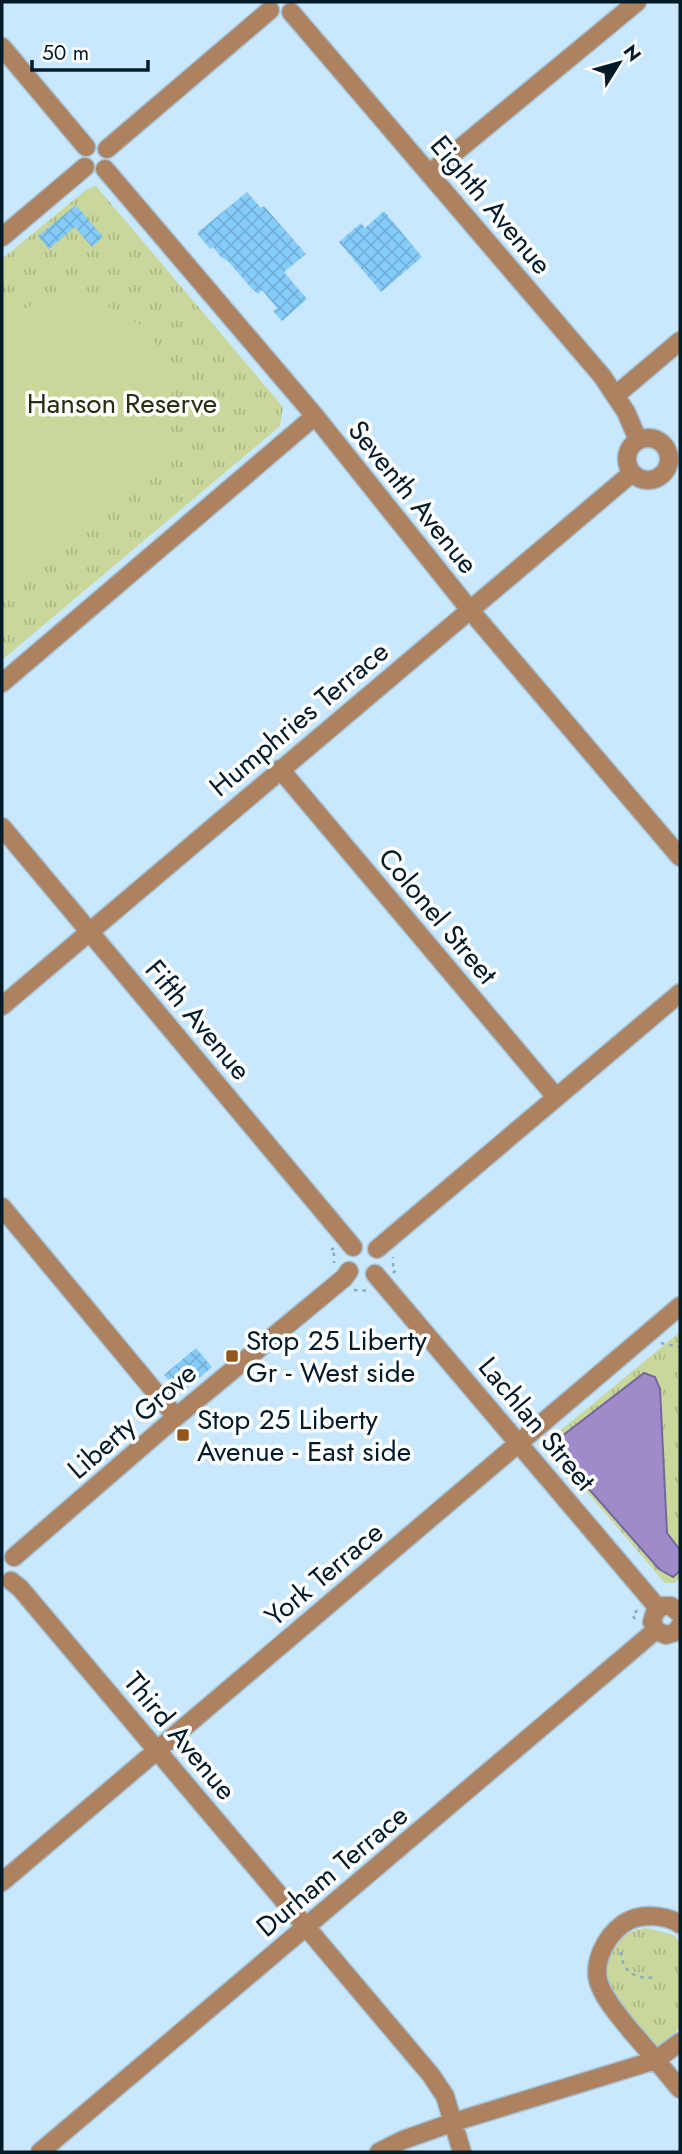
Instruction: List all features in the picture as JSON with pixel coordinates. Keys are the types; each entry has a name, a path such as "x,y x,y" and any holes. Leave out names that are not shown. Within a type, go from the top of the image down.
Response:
{"street":[{"path":"430,173 637,2"},
{"path":"107,149 268,6 276,14 284,15 294,7"},
{"name":"Eighth Avenue","path":"294,7 616,395 638,440"},
{"path":"2,47 86,147"},
{"path":"95,144 107,149 110,161 105,169 92,172 85,167 82,154 86,147 95,144"},
{"path":"2,237 85,167"},
{"name":"Seventh Avenue","path":"105,169 315,416 471,610 680,857"},
{"path":"616,395 680,341"},
{"path":"2,683 315,416"},
{"path":"653,438 665,446 674,472 651,480 638,478 632,473 628,467 628,451 638,440 653,438"},
{"name":"Humphries Terrace","path":"2,1006 632,473"},
{"name":"Colonel Street","path":"279,769 556,1097"},
{"name":"Fifth Avenue","path":"2,827 353,1247"},
{"path":"377,1249 680,993"},
{"path":"2,1208 176,1417"},
{"path":"363,1243 377,1249 381,1262 375,1274 361,1278 349,1271 346,1258 353,1247 363,1243"},
{"name":"Liberty Grove","path":"8,1554 344,1278 349,1271"},
{"name":"Lachlan Street","path":"375,1274 658,1608"},
{"name":"York Terrace","path":"2,1882 680,1307"},
{"path":"6,1583 16,1574 17,1565 8,1554"},
{"name":"Third Avenue","path":"6,1583 20,1588 431,2075 445,2096 462,2152"},
{"path":"671,1606 679,1622 666,1635 656,1630 653,1617 658,1608 671,1606"},
{"name":"Durham Terrace","path":"40,2152 656,1630"},
{"path":"680,1924 663,1917 647,1916 625,1923 606,1943 597,1969 599,1984 608,2003 680,2089"},
{"path":"379,2152 403,2140 454,2122 656,2060 680,2042"}],"path":[{"path":"660,1342 680,1347"},
{"path":"623,1944 621,1962 626,1971 640,1978 656,1977"}],"green space":[{"name":"Hanson Reserve","path":"96,186 283,407 280,426 2,660 2,259 87,189"},
{"path":"76,299 105,306 126,315 149,335 161,353 169,373 172,395 166,438 145,477 56,557 2,590 2,320 38,304"},
{"path":"680,1332 680,1578 674,1583 665,1583 545,1443"},
{"path":"647,1928 674,1935 680,1943 680,2028 661,2045 653,2048 624,2015 609,1991 606,1978 606,1964 614,1945 626,1935"}],"shaded area":[{"path":"644,1373 655,1377 660,1389 667,1533 680,1550 680,1571 673,1577 659,1569 553,1448 553,1443"}],"building":[{"path":"247,192 261,208 264,206 306,254 284,272 307,299 282,321 273,311 277,308 262,290 258,294 251,288 229,262 213,247 210,249 197,233"},
{"path":"76,205 103,237 92,247 75,227 49,249 38,236"},
{"path":"384,211 422,257 381,292 339,242 361,223 365,228"},
{"path":"196,1348 212,1367 185,1390 176,1389 164,1375"}],"place":[{"name":"Stop 25 Liberty Gr - West side","path":"232,1356"},
{"name":"Stop 25 Liberty Avenue - East side","path":"183,1435"}]}
